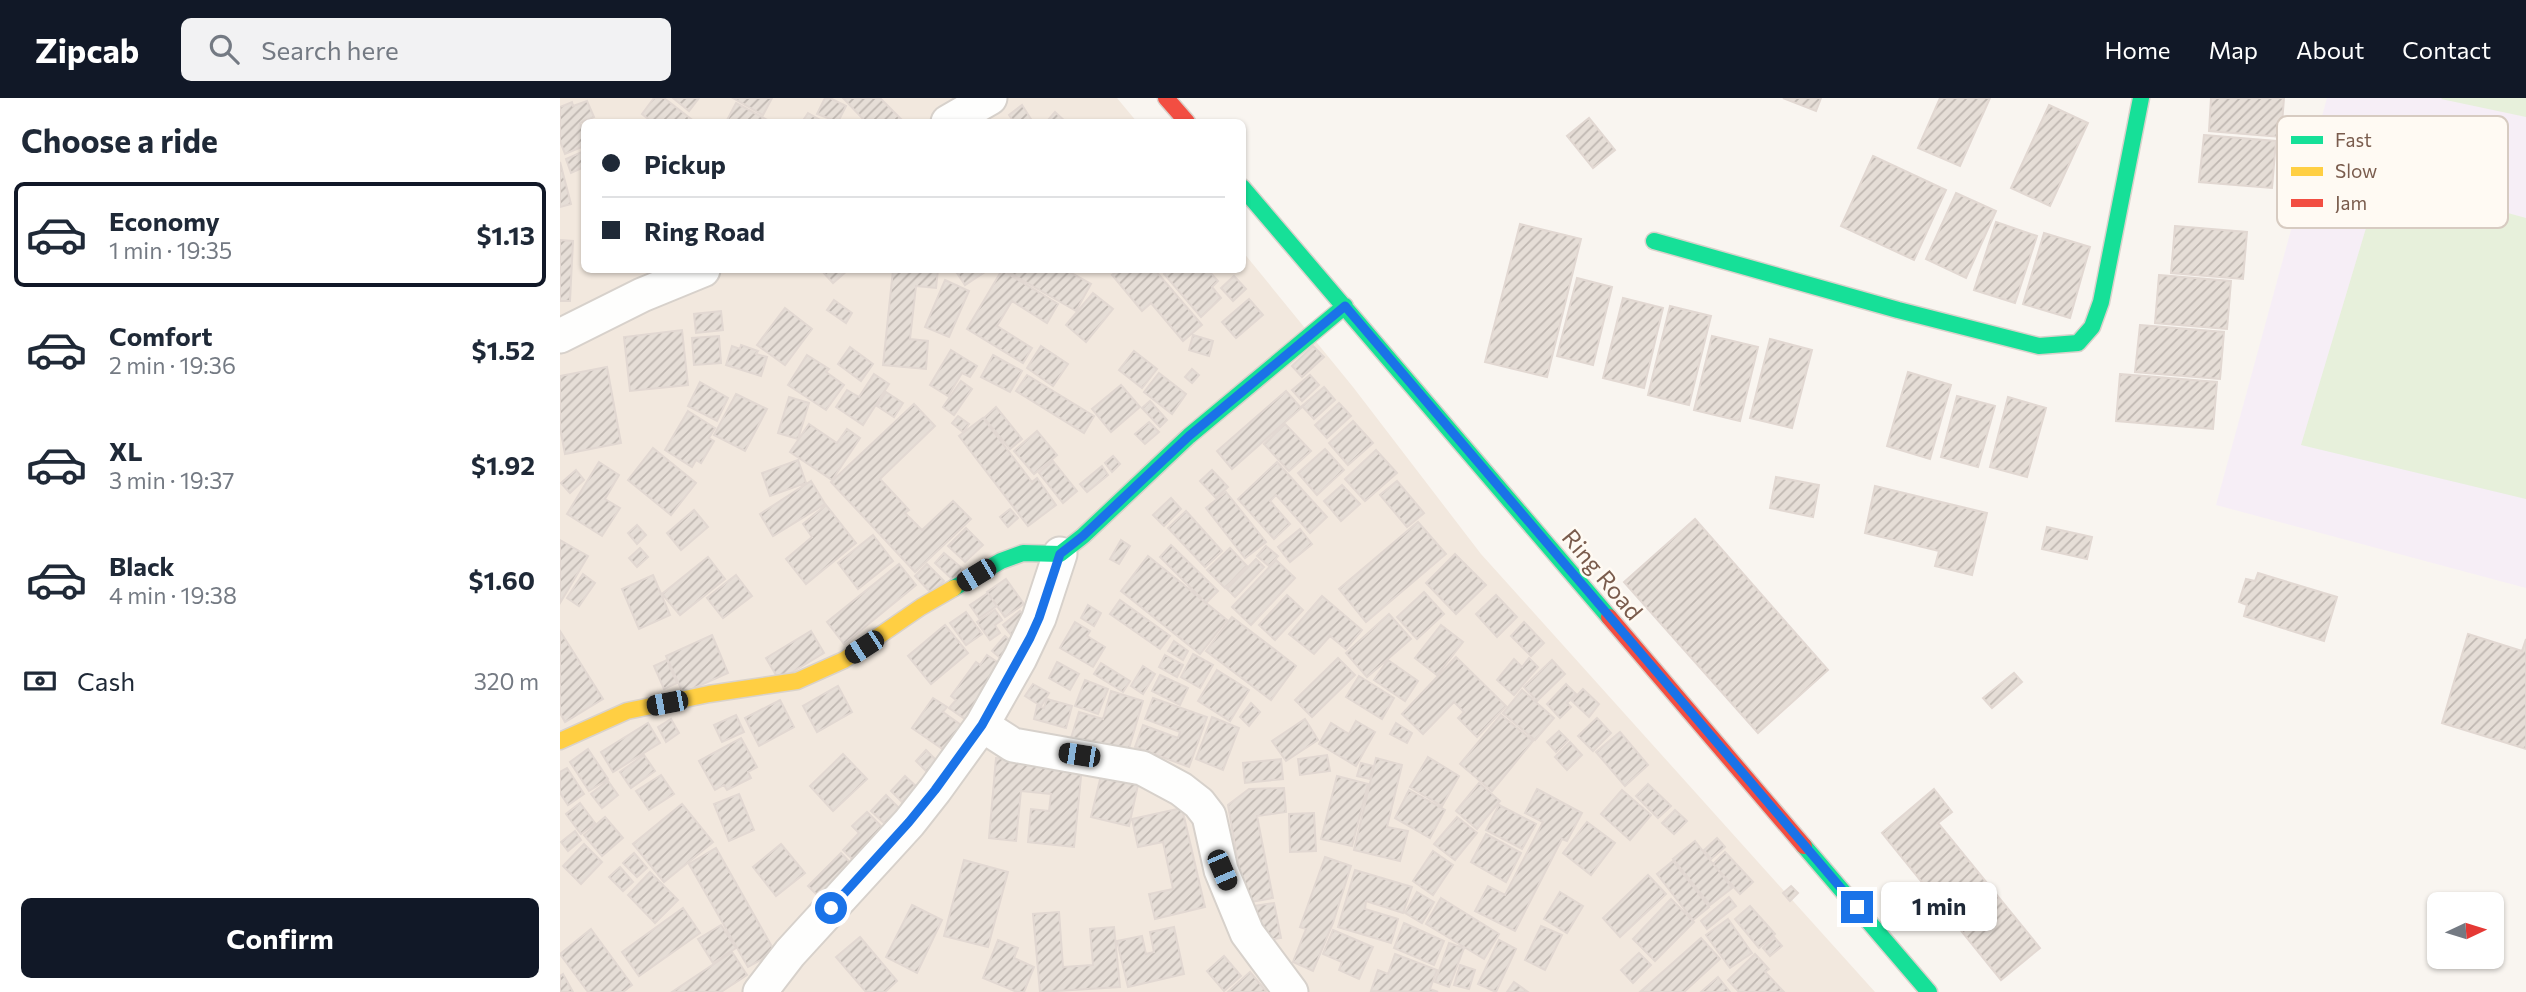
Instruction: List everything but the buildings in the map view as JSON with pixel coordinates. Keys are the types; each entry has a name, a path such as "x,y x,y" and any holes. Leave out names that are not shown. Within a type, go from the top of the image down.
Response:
{"street":[{"path":"953,119 990,98"},
{"path":"1166,98 1184,119"},
{"path":"1654,241 1898,310 2039,346 2078,343 2092,327 2101,302 2141,98"},
{"name":"Ring Road","path":"1246,192 1929,992"},
{"path":"560,336 642,295 696,273"},
{"path":"760,992 790,953 909,822 982,725 1030,638 1060,554 1083,536 1189,436 1345,306"},
{"path":"560,741 627,711 709,694 797,681 844,660 921,607 1001,561 1023,553 1060,554"},
{"path":"982,725 1013,745 1142,768 1181,789 1199,803 1209,816 1222,870 1247,933 1291,992"}],"shaded area":[{"path":"560,98 1117,98 1134,119 581,119 581,273 1246,273 1246,256 1353,387 1481,554 1875,992 560,992"},
{"path":"2327,98 2526,98 2526,588 2216,505 2292,228 2508,228 2508,116 2322,116"}],"green space":[{"path":"2442,98 2526,98 2526,117 2441,99"},
{"path":"2508,213 2526,218 2526,499 2301,445 2366,228 2508,228"}],"traffic: fast":[{"path":"1654,241 1898,310 2039,346 2078,343 2092,327 2101,302 2141,98"},
{"path":"1246,192 1609,617"},
{"path":"954,588 1001,561 1023,553 1060,554 1083,536 1189,436 1345,306"},
{"path":"1804,846 1929,992"}],"traffic: slow":[{"path":"560,741 627,711 709,694 797,681 844,660 921,607 954,588"}],"traffic: jam":[{"path":"1166,98 1184,119"},
{"path":"1609,617 1804,846"}],"route":[{"path":"831,908 909,822 982,725 1030,638 1060,554 1083,536 1189,436 1345,306 1857,907"}]}
